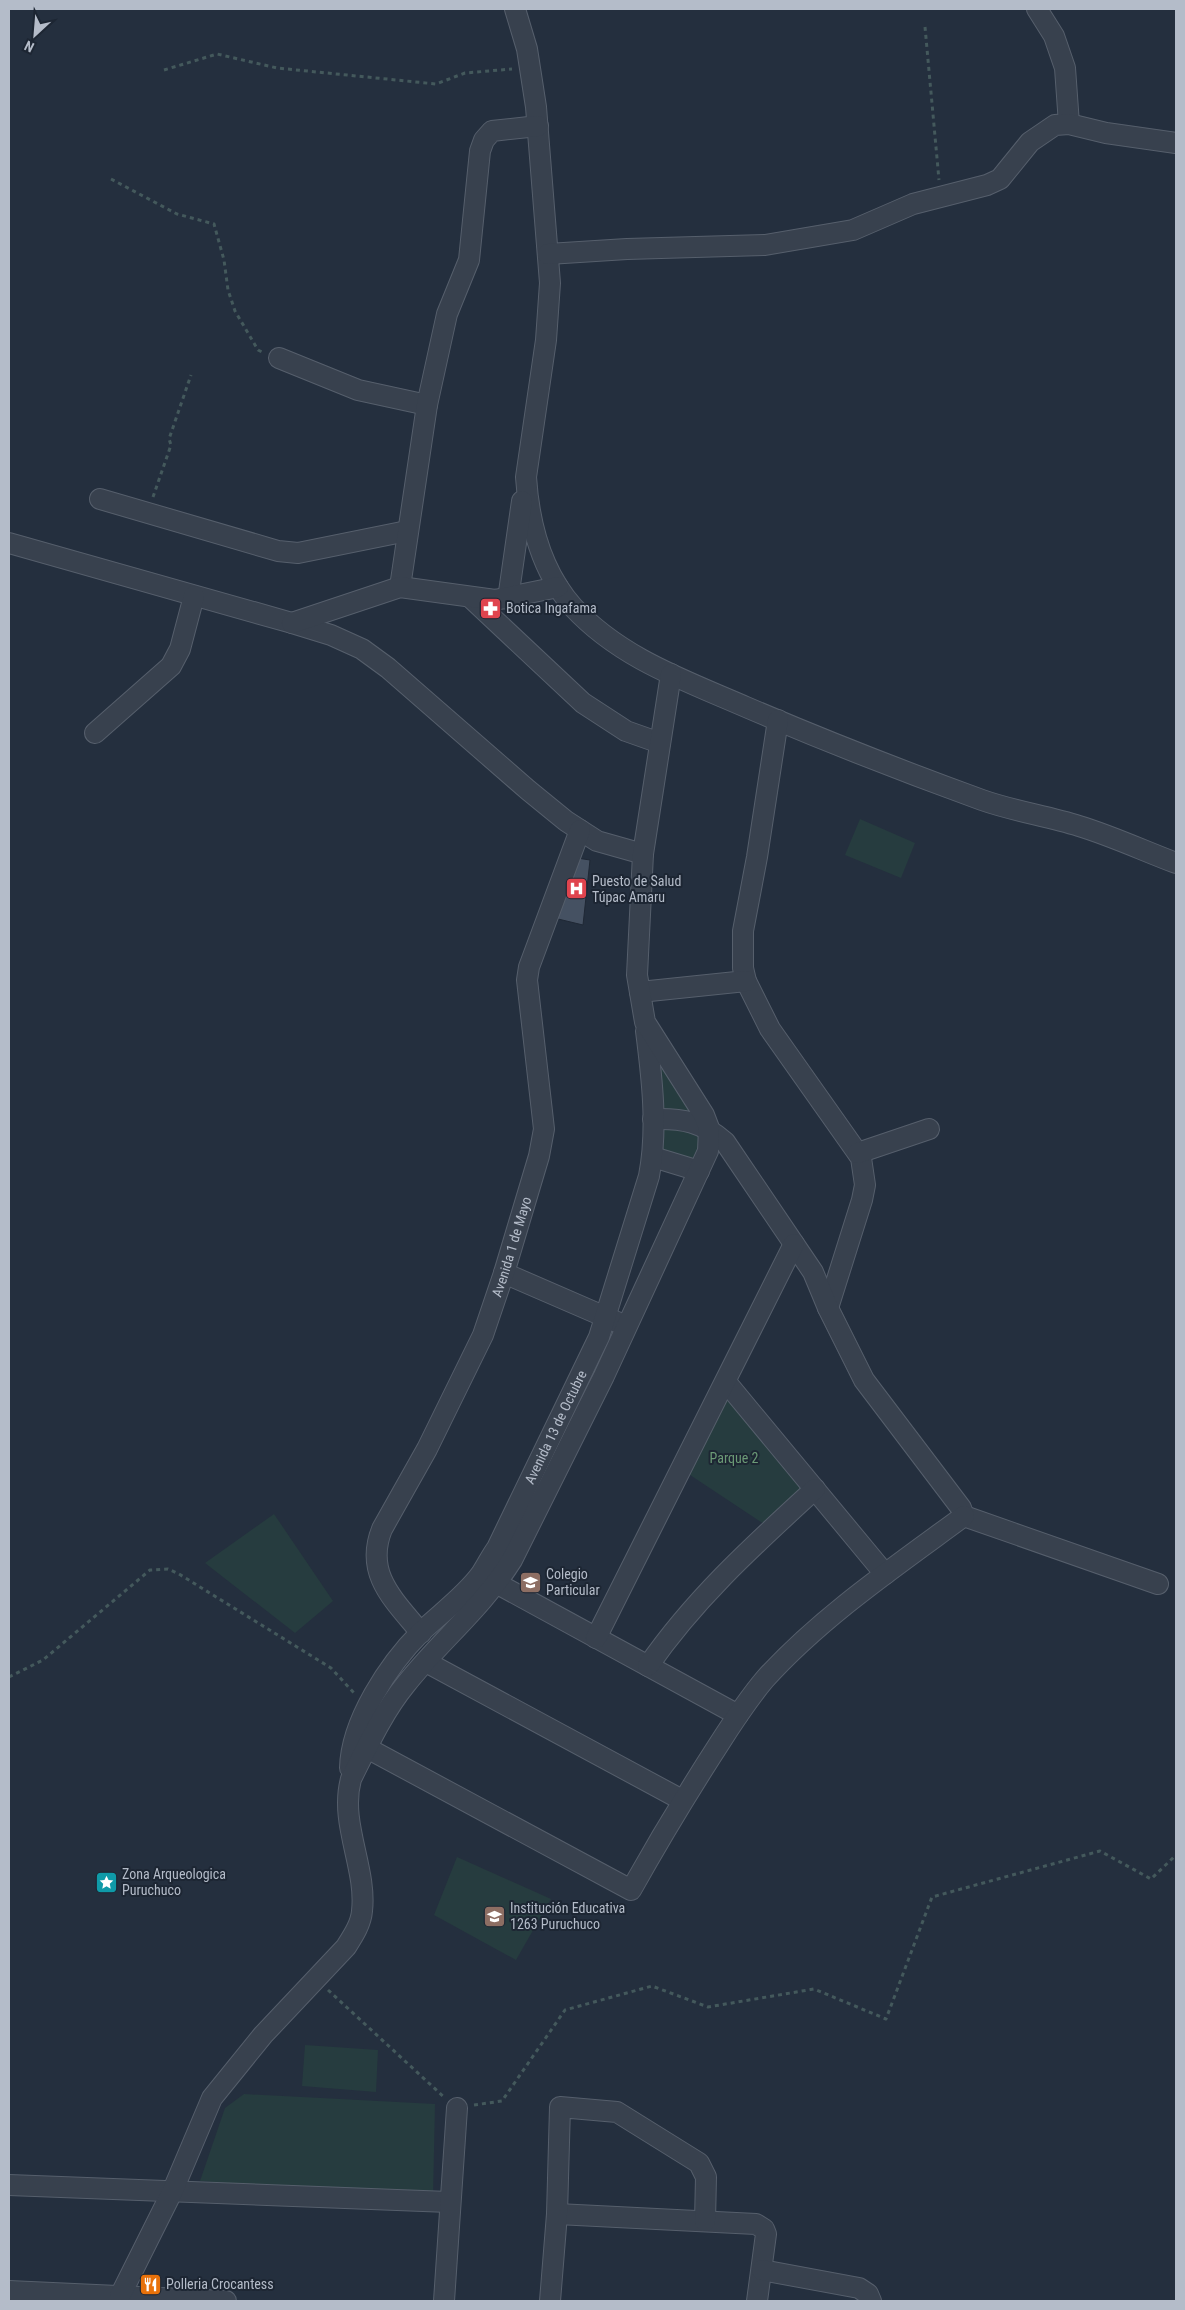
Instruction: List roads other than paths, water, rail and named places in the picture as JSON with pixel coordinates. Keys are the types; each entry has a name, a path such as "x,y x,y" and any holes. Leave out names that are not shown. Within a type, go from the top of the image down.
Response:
{"street":[{"path":"508,599 546,340 550,283 538,126 530,68 515,9"},
{"path":"1037,9 1054,36 1065,68 1069,124"},
{"path":"548,254 627,249 765,245 810,239 853,230 913,204 987,185 1000,179 1030,142 1055,125 1069,124 1106,133 1176,143"},
{"path":"400,587 427,405 447,314 469,260 480,151 484,140 492,131 538,126"},
{"path":"279,358 358,390 427,405"},
{"path":"526,477 533,530 558,587 573,607 609,639 645,662 778,720 984,800 1079,826 1176,863"},
{"path":"100,499 278,550 298,553 407,531"},
{"path":"9,543 331,635 374,657 528,790 580,830 597,840 643,854"},
{"path":"292,623 400,587 412,587 471,598 508,599 558,587"},
{"path":"95,733 171,666 180,649 194,596"},
{"path":"471,598 584,703 626,731 660,743"},
{"name":"Avenida 13 de Octubre","path":"120,2299 173,2190 212,2098 262,2035 346,1947 356,1931 362,1912 361,1891 350,1821 349,1787 350,1758 357,1732 367,1708 389,1672 420,1633 489,1579 515,1512 591,1353 606,1317 649,1176 652,1157 651,1071 637,975 636,950 643,854 671,674"},
{"path":"778,720 757,857 743,931 743,968 746,981 770,1029 858,1153 864,1171 862,1200 828,1308"},
{"name":"Avenida 1 de Mayo","path":"420,1633 398,1605 378,1571 374,1556 376,1543 468,1368 486,1326 539,1156 544,1129 527,980 529,967 580,830"},
{"path":"640,992 746,981"},
{"path":"349,1787 367,1748 395,1697 426,1662 526,1534 628,1327 708,1151 709,1128 704,1115 645,1022"},
{"path":"652,1120 668,1119 709,1128 725,1142 813,1272 828,1308 864,1380 884,1410 962,1508 964,1516"},
{"path":"858,1153 929,1129"},
{"path":"652,1157 699,1170"},
{"path":"596,1638 794,1244"},
{"path":"504,1273 628,1327"},
{"path":"726,1382 885,1574"},
{"path":"648,1666 684,1618 720,1578 815,1489"},
{"path":"367,1748 631,1890 682,1800 738,1715 763,1681 786,1657 885,1574 964,1516"},
{"path":"964,1516 1158,1584"},
{"path":"489,1579 738,1715"},
{"path":"426,1662 682,1800"},
{"path":"550,2301 557,2214 558,2109 563,2106 617,2112 699,2163 706,2176 705,2221"},
{"path":"444,2301 449,2202 457,2108"},
{"path":"9,2185 449,2202"},
{"path":"557,2214 751,2223 761,2226 766,2234 757,2301"},
{"path":"762,2270 859,2288 868,2294 871,2301"},
{"path":"9,2291 120,2299 226,2301"}],"place":[{"name":"Botica Ingafama","path":"490,608"},
{"name":"Puesto de Salud Túpac Amaru","path":"576,889"},
{"name":"Colegio Particular","path":"530,1582"},
{"name":"Zona Arqueologica Puruchuco","path":"106,1882"},
{"name":"Institución Educativa 1263 Puruchuco","path":"494,1916"},
{"name":"Polleria Crocantess","path":"150,2284"}],"park label":[{"name":"Parque 2","path":"734,1458"}]}
